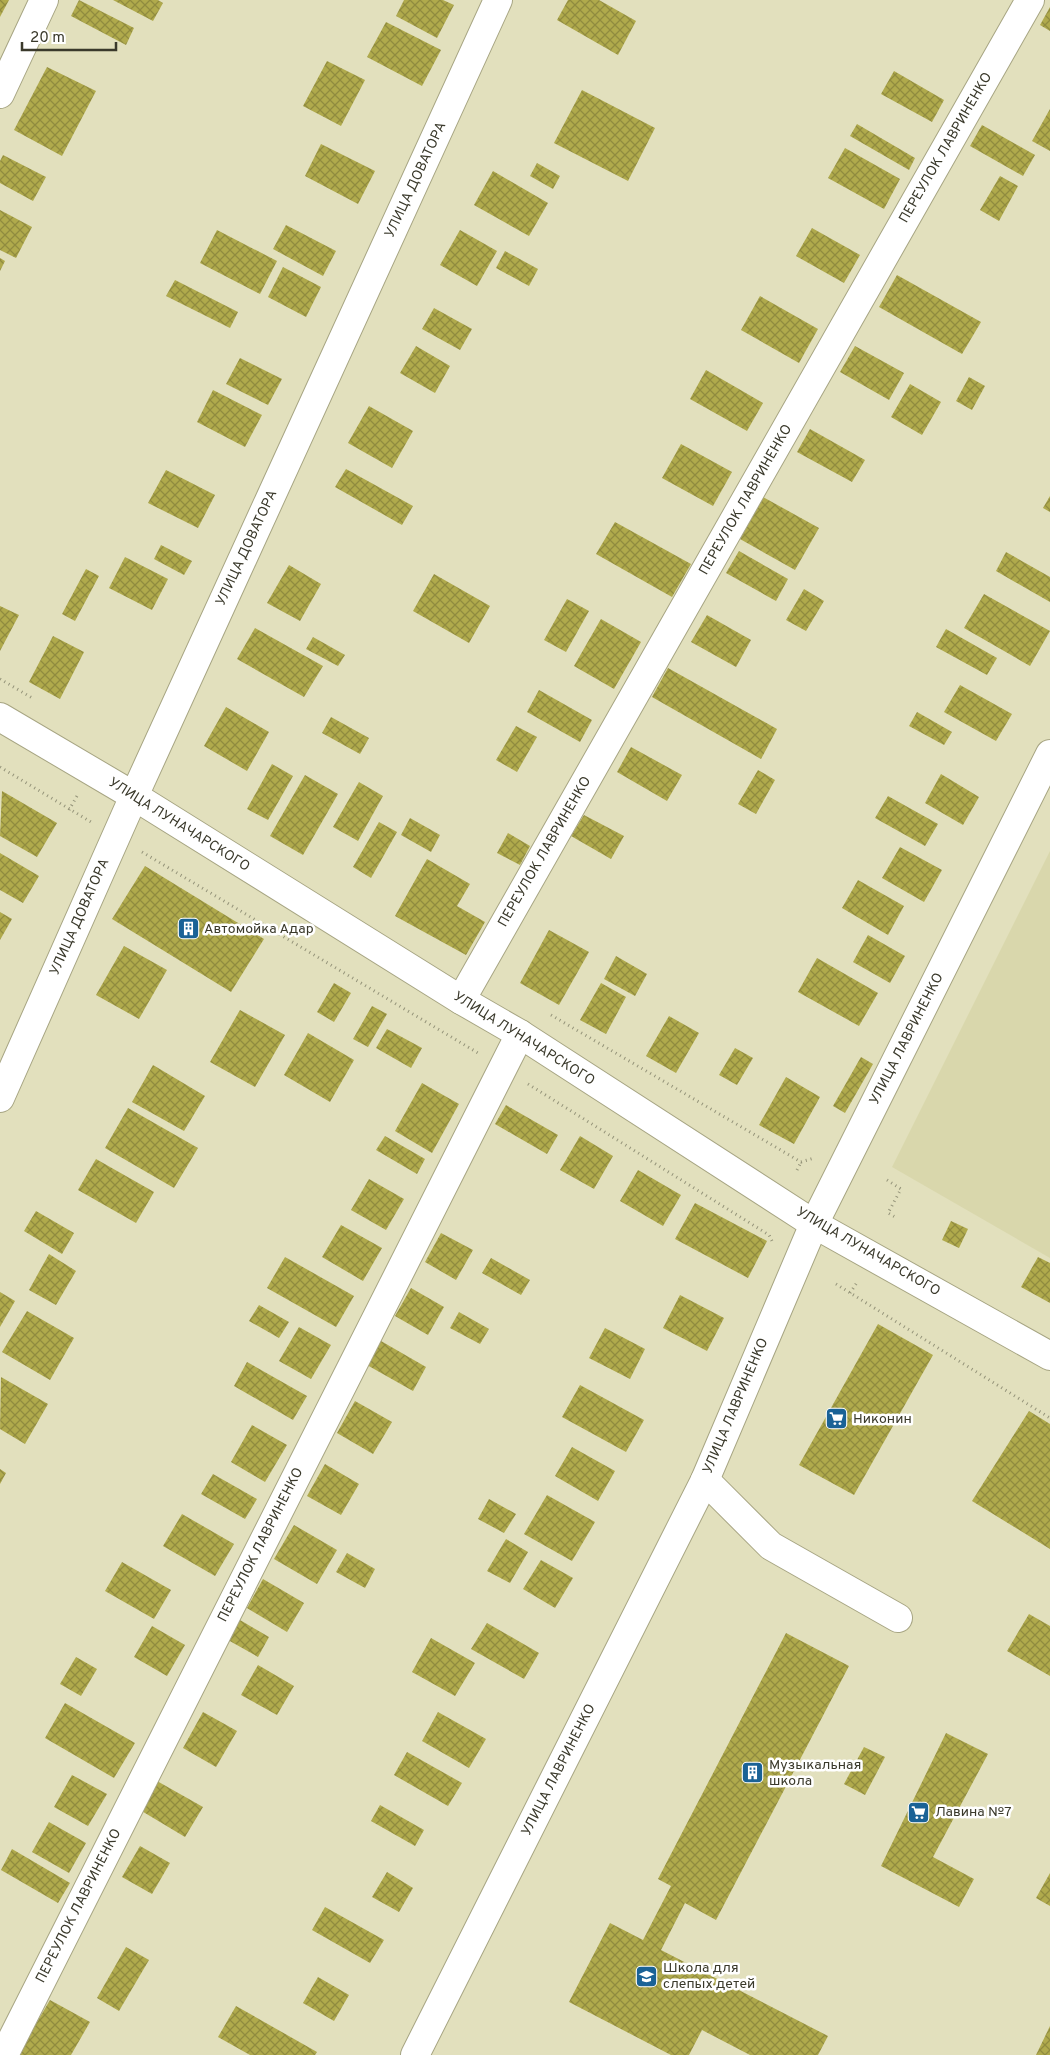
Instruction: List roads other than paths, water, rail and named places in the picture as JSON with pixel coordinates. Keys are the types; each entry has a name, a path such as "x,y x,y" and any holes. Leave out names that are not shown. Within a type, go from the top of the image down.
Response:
{"street":[{"path":"0,94 44,0"},
{"name":"УЛИЦА ДОВАТОРА","path":"0,1098 134,796 498,0"},
{"name":"ПЕРЕУЛОК ЛАВРИНЕНКО","path":"460,1000 1030,0"},
{"name":"УЛИЦА ЛУНАЧАРСКОГО","path":"0,717 134,796 460,1000 520,1034 814,1224 1050,1356"},
{"name":"УЛИЦА ЛАВРИНЕНКО","path":"416,2055 705,1480 814,1224 1050,754"},
{"name":"ПЕРЕУЛОК ЛАВРИНЕНКО","path":"4,2055 520,1034"},
{"path":"705,1480 771,1546 898,1618"}],"place":[{"name":"Автомойка Адар","path":"188,929"},
{"name":"Никонин","path":"837,1419"},
{"name":"Музыкальная школа","path":"753,1773"},
{"name":"Лавина №7","path":"919,1812"},
{"name":"Школа для слепых детей","path":"647,1976"}]}
